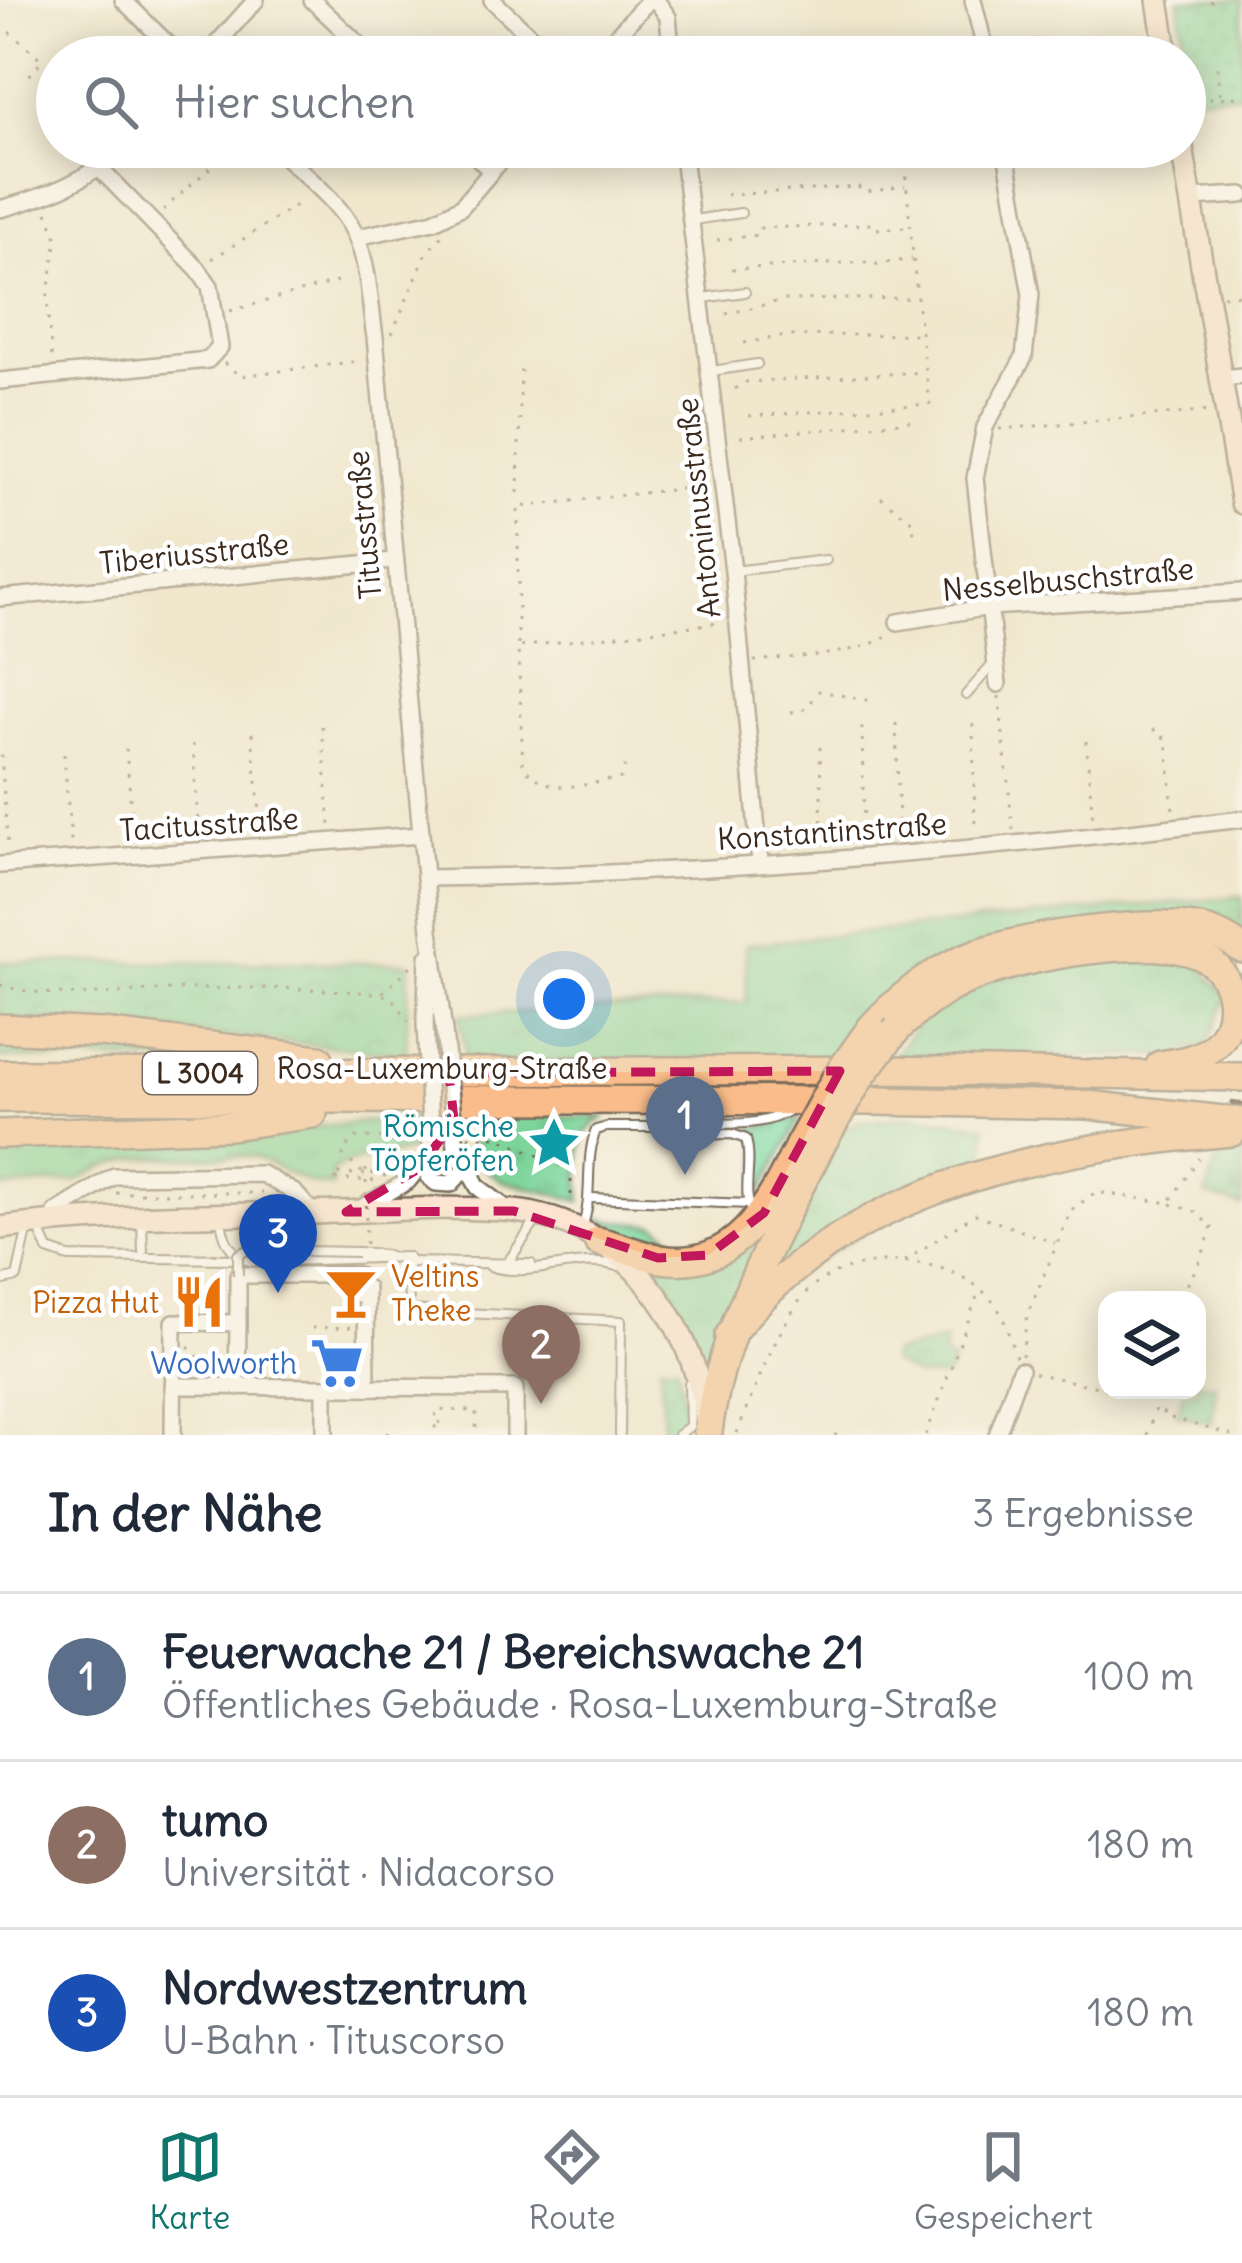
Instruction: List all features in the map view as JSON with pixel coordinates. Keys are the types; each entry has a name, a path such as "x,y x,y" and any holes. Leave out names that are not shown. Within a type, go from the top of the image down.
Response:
{"highway":[{"path":"589,1236 658,1258 682,1260 721,1250 763,1214 810,1145 837,1076 885,1028 921,982 964,958 1008,945 1093,931 1187,927 1222,936 1242,949"},
{"path":"885,1028 973,977 1053,956 1169,949 1195,954 1220,970 1230,988 1232,1015 1224,1035 1209,1051 1183,1061 1090,1075"},
{"path":"0,1028 148,1038 400,1073"},
{"name":"Rosa-Luxemburg-Straße","path":"0,1074 890,1070 1242,1077"},
{"name":"Rosa-Luxemburg-Straße","path":"0,1099 1087,1105 1242,1127"},
{"path":"0,1134 230,1126 410,1100"},
{"path":"729,1336 798,1263 885,1210 1071,1152 1242,1127"},
{"path":"708,1434 729,1336 754,1277 763,1214"}],"main road":[{"path":"1158,0 1159,36"},
{"path":"1186,168 1232,377 1242,503"},
{"path":"0,1228 40,1220 112,1216 514,1211 543,1217 589,1236 642,1277 666,1307 688,1350 708,1434"},
{"path":"0,1213 40,1220"}],"street":[{"path":"123,0 160,36"},
{"path":"224,36 256,0"},
{"path":"312,0 350,36"},
{"path":"493,0 531,36"},
{"path":"618,36 653,0 668,17 670,36"},
{"path":"973,0 982,36"},
{"path":"296,168 357,236 434,221 460,207 490,170"},
{"name":"Antoninusstraße","path":"685,168 733,572 760,863"},
{"path":"998,684 975,478 985,427 1024,357 1029,334 1026,248 1009,168"},
{"path":"0,209 41,198 100,169 210,286 220,347 208,360 0,381"},
{"path":"1191,198 1242,195"},
{"name":"Titusstraße","path":"357,236 375,337 393,561 456,1146 465,1169 485,1194 514,1211"},
{"name":"Tiberiusstraße","path":"0,598 393,561"},
{"name":"Nesselbuschstraße","path":"898,622 990,607 1242,592"},
{"name":"Konstantinstraße","path":"425,878 1015,846 1242,819"},
{"name":"Tacitusstraße","path":"4,860 421,835"},
{"name":"Titusstraße","path":"430,930 418,1023 430,1150"},
{"path":"430,1150 429,1177 436,1184 451,1184 465,1169"},
{"path":"346,1212 394,1192 430,1150"},
{"path":"40,1220 114,1176 262,1174 295,1193 313,1213"},
{"path":"237,1387 238,1275 357,1275 358,1294 366,1290 367,1388"},
{"path":"174,1435 174,1322 238,1323"},
{"path":"998,1435 1020,1370"},
{"path":"174,1385 512,1387"},
{"path":"174,1385 512,1387"},
{"path":"325,1387 325,1435"},
{"path":"512,1387 512,1435"}],"lane":[{"path":"692,220 741,214"},
{"path":"701,298 745,292"},
{"path":"710,371 757,364"},
{"path":"733,572 826,560"},
{"path":"966,695 995,661"},
{"path":"589,1236 591,1142 596,1130 762,1122 785,1114 800,1100"},
{"path":"591,1198 763,1214 746,1139 732,1134 693,1135 671,1126"},
{"path":"220,1214 222,1232 231,1248 252,1262 465,1258 503,1269 600,1262 642,1277"},
{"path":"142,1216 143,1251"},
{"path":"503,1269 531,1223 543,1217"},
{"path":"40,1220 48,1250 69,1257 531,1264"},
{"path":"0,1281 17,1277 40,1220"},
{"path":"238,1275 238,1255 247,1250 362,1249 408,1257"},
{"path":"408,1257 409,1310 621,1321 620,1435"},
{"path":"679,1435 690,1426 688,1350"}],"path":[{"path":"1211,0 1212,12"},
{"path":"0,24 36,55"},
{"path":"34,82 28,76 36,67"},
{"path":"1217,67 1221,98"},
{"path":"1206,98 1242,97"},
{"path":"157,215 210,168"},
{"path":"749,416 930,404 905,168"},
{"path":"726,196 858,188 867,192 907,186"},
{"path":"206,264 301,202"},
{"path":"44,204 57,238 47,300 52,366"},
{"path":"392,334 427,252 451,226"},
{"path":"717,240 758,235 760,228 910,227"},
{"path":"732,268 872,265 914,258"},
{"path":"223,313 344,280"},
{"path":"1221,297 1242,294"},
{"path":"725,314 784,300 916,298"},
{"path":"744,343 785,336 921,334"},
{"path":"223,362 240,376 359,361"},
{"path":"518,493 521,363"},
{"path":"735,389 746,382 926,371"},
{"path":"985,427 1004,430 1214,410"},
{"path":"682,423 682,415 706,412"},
{"path":"740,437 911,421"},
{"path":"626,766 621,778 554,788 537,781 523,767 518,507 714,484"},
{"path":"881,497 913,522 914,535 908,538"},
{"path":"751,662 868,645 881,641 898,622"},
{"path":"518,647 717,623"},
{"path":"998,684 1013,832"},
{"path":"791,712 806,710 820,691 871,700"},
{"path":"896,724 899,826"},
{"path":"973,724 976,835"},
{"path":"322,726 331,835"},
{"path":"862,727 864,845"},
{"path":"1153,729 1167,740 1174,813"},
{"path":"252,733 262,840"},
{"path":"1086,741 1093,823"},
{"path":"193,744 202,844"},
{"path":"820,747 822,839"},
{"path":"127,748 134,848"},
{"path":"1,754 4,860"},
{"path":"64,754 72,853"},
{"path":"381,994 411,966"},
{"path":"0,985 19,991 98,993 253,988 381,994 418,1023"},
{"path":"1169,1203 1207,1147"},
{"path":"362,1249 366,1167 386,1167 385,1175"},
{"path":"366,1174 334,1174 334,1179 375,1180"},
{"path":"1020,1370 1027,1316 1071,1210 1096,1192 1169,1203 1194,1211 1212,1227 1184,1291"},
{"path":"96,1193 261,1193"},
{"path":"904,1262 975,1214 1057,1243"},
{"path":"737,1433 777,1339 813,1286 867,1262 904,1262 961,1276 980,1289 1000,1313 1020,1370"},
{"path":"926,1435 980,1289"},
{"path":"312,1328 367,1326"},
{"path":"184,1343 202,1361"},
{"path":"1020,1370 1098,1386"},
{"path":"451,1387 438,1422 436,1410 476,1411 476,1435"},
{"path":"1152,1399 1160,1401"},
{"path":"1148,1435 1160,1401"},
{"path":"1160,1401 1164,1415 1231,1435"},
{"path":"374,1435 397,1432"},
{"path":"834,1435 846,1435"}],"highlighted area":[{"path":"840,1071 764,1213 708,1255 658,1258 514,1211 346,1212 420,1168 454,1120 449,1073"}],"green space":[{"path":"1179,0 1242,0 1242,94 1206,95 1206,36 1183,36"},
{"path":"1242,896 1242,943 1216,924 880,1000 832,1058 467,1062 459,1015 747,1002 746,944"},
{"path":"1143,955 1195,962 1227,996 1208,1043 1174,1055 892,1058 928,1014 976,986 1030,970"},
{"path":"0,962 409,963 406,1054 88,1022 0,1019"},
{"path":"0,1039 161,1048 163,1061 0,1058"},
{"path":"494,1115 606,1117 595,1123 583,1141 581,1201 503,1181 477,1164 472,1122"},
{"path":"913,1115 986,1126 985,1159 755,1299 840,1132 858,1122"},
{"path":"413,1117 413,1149 344,1165 332,1171 332,1187 309,1183 253,1156 135,1158 76,1181 0,1188 0,1148 258,1140 273,1131"},
{"path":"801,1117 759,1196 759,1145 750,1129"},
{"path":"1222,1143 1242,1146 1242,1206 1206,1195"},
{"path":"594,1219 657,1225 687,1250 644,1243"},
{"path":"752,1242 709,1377 701,1374 680,1304 653,1267"},
{"path":"945,1341 943,1356 953,1362 946,1377 916,1376 890,1362 891,1354"},
{"path":"660,1365 677,1365 686,1415 681,1427 663,1429"},
{"path":"1206,1383 1216,1385 1212,1423 1177,1415 1182,1399 1206,1399"}],"railway":[{"path":"1232,1103 1242,1104"}],"place":[{"name":"Römische Töpferöfen","path":"554,1143"},
{"name":"Feuerwache 21 / Bereichswache 21","path":"685,1175"},
{"name":"Nordwestzentrum","path":"278,1293"},
{"name":"Veltins Theke","path":"351,1293"},
{"name":"Pizza Hut","path":"199,1302"},
{"name":"Woolworth","path":"337,1363"},
{"name":"tumo","path":"541,1404"}]}
